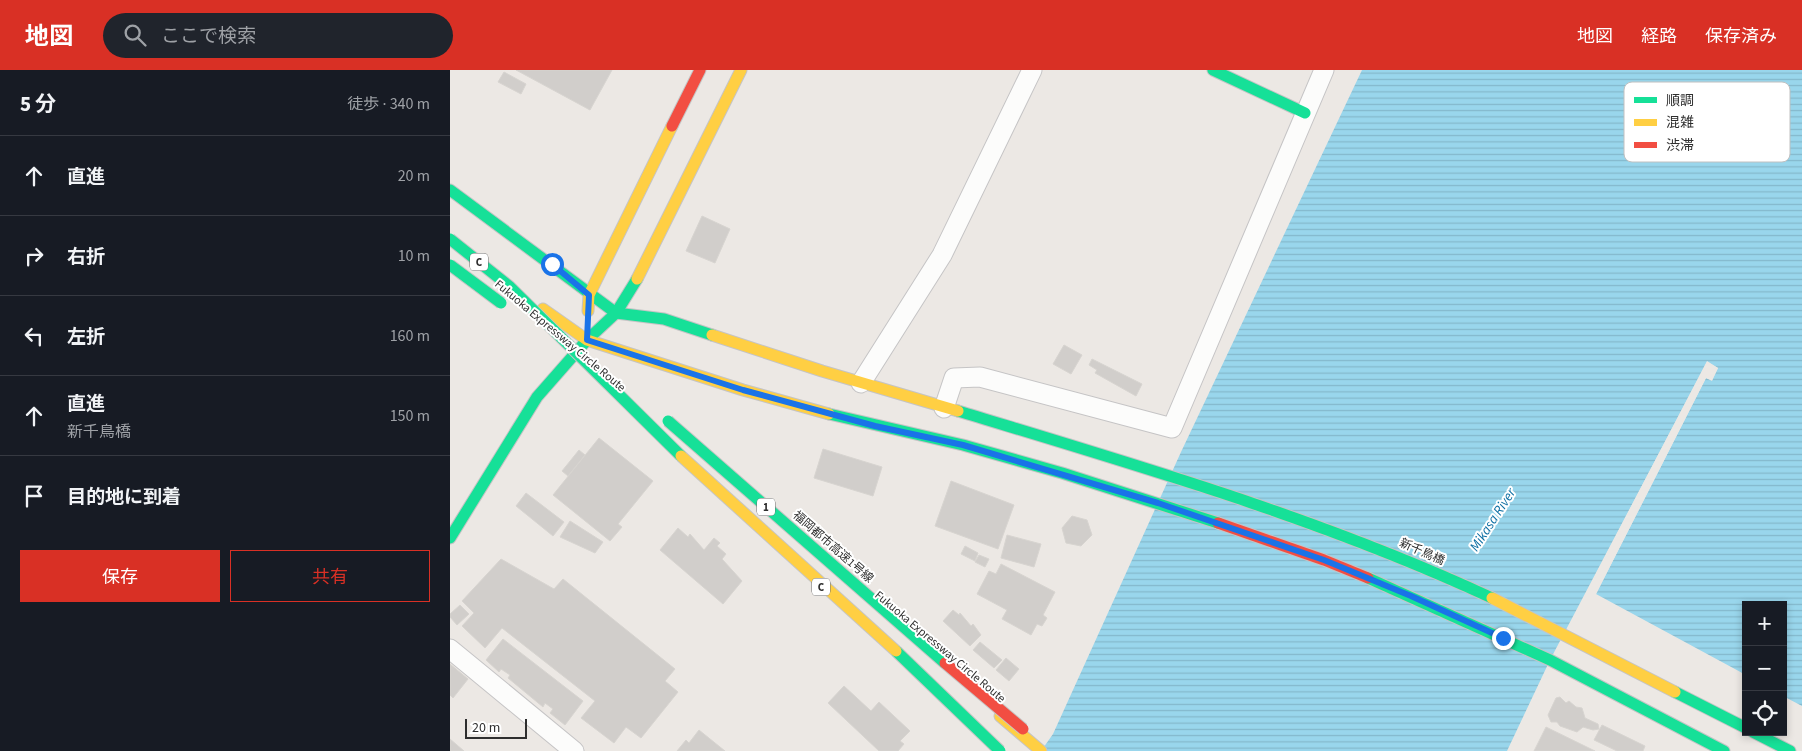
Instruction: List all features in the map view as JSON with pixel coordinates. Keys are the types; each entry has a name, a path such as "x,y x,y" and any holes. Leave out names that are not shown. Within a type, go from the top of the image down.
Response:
{"main road":[{"path":"587,340 589,295 700,70"},
{"path":"450,538 537,397 587,340 616,313 638,277 741,70"},
{"path":"1213,70 1304,113"},
{"path":"450,190 552,264 589,295 616,313"},
{"path":"450,240 587,340 743,390 875,426 963,445 1062,473 1239,530 1324,560 1411,596 1550,660 1724,751"},
{"name":"Fukuoka Expressway Circle Route","path":"450,240 509,286 688,464 917,670 1000,751"},
{"name":"Fukuoka Expressway Circle Route","path":"450,265 513,313"},
{"path":"509,286 629,388"},
{"name":"新千鳥橋","path":"616,313 664,320 861,383 1070,444 1251,501 1333,530 1423,566 1517,610 1742,726"},
{"name":"Fukuoka Expressway Circle Route","path":"558,352 650,431 873,635 919,681 982,751"},
{"name":"福岡都市高速1号線","path":"660,413 1048,751"},
{"name":"Fukuoka Expressway Circle Route","path":"650,431 888,621 1041,751"},
{"path":"1762,736 1790,751"}],"street":[{"path":"861,383 942,255 1032,70"},
{"path":"944,408 954,378 980,376 1172,428 1304,113 1324,70"},
{"path":"450,649 574,751"}],"water":[{"name":"Mikasa River","path":"1362,70 1802,70 1802,706 1787,698 1787,601 1742,601 1742,673 1596,594 1706,378 1712,380 1718,368 1707,362 1550,660 1507,751 1041,751 1053,734 1181,452"}],"pier":[{"path":"1707,361 1718,368 1712,381 1706,378 1596,594 1594,593 1704,377 1711,377 1715,369 1708,365 1601,569 1589,591 1587,591"}],"building":[{"path":"516,70 612,70 590,110"},
{"path":"504,72 526,84 521,94 498,82"},
{"path":"702,216 730,229 715,263 686,251"},
{"path":"1064,345 1082,355 1071,374 1053,364"},
{"path":"1092,359 1142,384 1136,396 1095,373 1097,370 1089,365"},
{"path":"599,438 653,481 618,524 622,527 610,541 553,495"},
{"path":"823,449 882,467 873,496 814,478"},
{"path":"579,450 585,455 568,476 562,471"},
{"path":"951,481 1014,505 998,549 935,526"},
{"path":"526,493 564,522 553,536 516,506"},
{"path":"1072,516 1087,520 1092,535 1081,546 1066,543 1062,528"},
{"path":"570,521 603,542 595,553 560,537"},
{"path":"678,528 688,537 690,534 704,550 714,538 720,543 717,546 726,554 722,559 742,581 723,604 660,550"},
{"path":"1007,535 1041,544 1034,567 1001,558"},
{"path":"965,546 978,553 975,561 961,554"},
{"path":"979,555 989,559 985,567 975,562"},
{"path":"501,559 554,589 563,579 675,669 665,681 678,692 641,738 626,727 614,743 581,718 595,701 502,628 485,648 462,626 474,613 462,601"},
{"path":"1001,564 1055,592 1043,615 1047,618 1042,626 1037,624 1031,635 1002,619 1007,610 977,594 989,571 996,574"},
{"path":"460,605 469,614 457,625 450,617 450,614"},
{"path":"953,610 959,615 960,613 971,626 973,624 981,635 970,646 943,621"},
{"path":"503,639 583,701 565,725 550,713 553,709 545,703 543,707 508,678 510,675 501,669 499,672 486,660"},
{"path":"980,642 1002,660 994,668 973,650"},
{"path":"1006,658 1019,669 1009,681 996,670"},
{"path":"450,664 468,679 453,698 450,695"},
{"path":"844,686 871,711 879,702 910,731 900,741 904,744 898,751 879,751 828,703"},
{"path":"1560,697 1566,703 1569,701 1576,707 1582,708 1585,718 1598,724 1599,729 1593,730 1583,727 1577,732 1560,726 1557,722 1551,722 1548,715 1556,698"},
{"path":"1602,725 1645,746 1643,751 1617,751 1594,740"},
{"path":"1546,727 1595,751 1534,751"},
{"path":"699,730 725,751 677,751 686,740 689,743"},
{"path":"450,739 464,751 450,751"}],"traffic: fast":[{"path":"1213,70 1305,113"},
{"path":"450,190 616,313 664,319 712,335"},
{"path":"450,239 509,286 681,456"},
{"path":"450,265 501,303"},
{"path":"450,538 537,397 587,340 616,313 637,279"},
{"path":"958,411 1161,473 1295,518 1427,569 1492,598"},
{"path":"829,414 963,445 1062,473 1218,523"},
{"path":"668,421 945,663"},
{"path":"1368,578 1550,660 1724,751"},
{"path":"896,651 1000,751"},
{"path":"1675,692 1742,726"},
{"path":"1761,736 1790,751"}],"traffic: slow":[{"path":"637,279 741,70"},
{"path":"588,311 589,295 672,126"},
{"path":"543,309 587,340 743,390 829,414"},
{"path":"712,335 822,371 958,411"},
{"path":"681,456 896,651"},
{"path":"1492,598 1675,692"},
{"path":"1000,716 1041,751"}],"traffic: jam":[{"path":"672,126 700,70"},
{"path":"1218,523 1324,560 1368,578"},
{"path":"945,663 1023,729"}],"route":[{"path":"552,264 589,295 587,340 743,390 875,426 963,445 1158,503 1324,560 1411,596 1503,638"}]}
